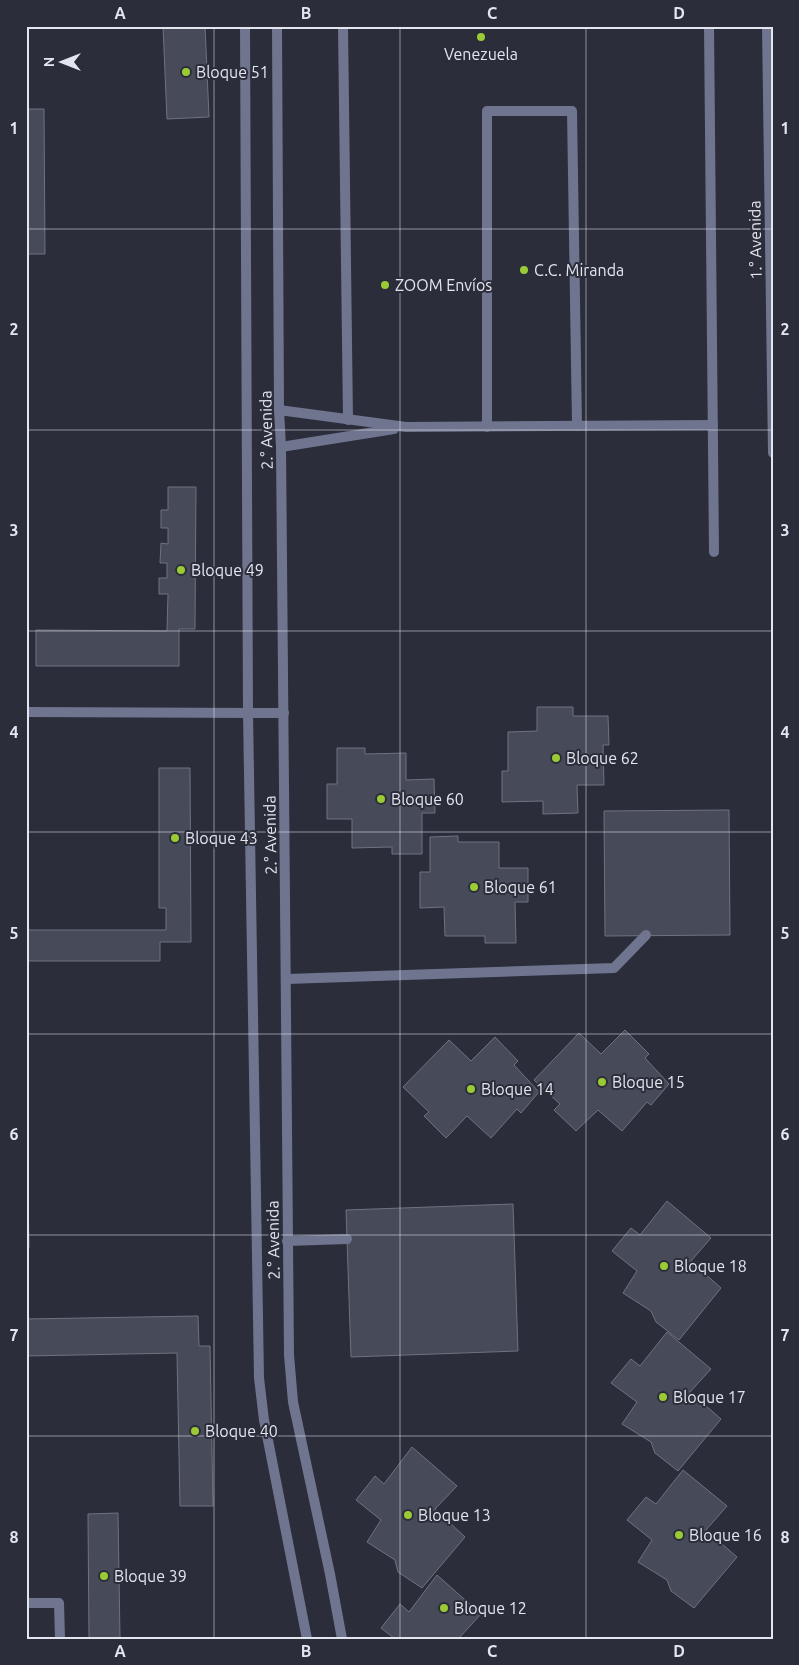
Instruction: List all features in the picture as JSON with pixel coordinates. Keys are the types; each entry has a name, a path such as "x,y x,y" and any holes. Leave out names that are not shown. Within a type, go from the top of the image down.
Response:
{"street":[{"path":"245,26 248,712 259,1378 264,1420 307,1639"},
{"name":"2.° Avenida","path":"276,26 279,410 282,447 289,1355 293,1402 342,1639"},
{"path":"343,26 348,420"},
{"path":"709,26 714,552"},
{"name":"1.° Avenida","path":"768,26 773,454"},
{"path":"487,426 487,111 572,111 577,426"},
{"path":"279,410 406,427 713,425"},
{"path":"282,447 406,427"},
{"path":"26,712 284,713"},
{"path":"287,979 614,968 646,935"},
{"path":"288,1241 347,1239"},
{"path":"26,1604 59,1603 60,1639"}],"building":[{"name":"Bloque 51","path":"163,26 205,26 209,117 167,119"},
{"path":"26,109 44,109 45,254 26,254"},
{"name":"Bloque 49","path":"168,487 196,487 195,629 179,629 179,666 36,666 36,630 167,631 168,594 159,594 159,578 167,578 167,563 160,563 161,543 168,544 168,528 161,528 161,510 168,510"},
{"name":"Bloque 62","path":"537,707 573,707 573,716 608,716 609,745 603,745 604,785 577,785 578,813 543,814 543,801 502,802 502,771 508,771 508,732 537,731"},
{"name":"Bloque 60","path":"337,748 365,748 365,754 406,753 406,780 434,779 435,813 422,813 422,854 392,854 392,847 352,848 352,819 327,819 327,784 337,784"},
{"name":"Bloque 43","path":"159,768 190,768 191,942 160,942 160,961 26,961 26,930 166,930 166,908 159,908"},
{"path":"729,810 730,935 605,936 604,811"},
{"name":"Bloque 61","path":"458,836 458,842 499,842 499,868 528,868 528,902 515,902 516,943 485,943 485,936 445,936 444,907 420,908 420,872 430,872 430,837"},
{"name":"Bloque 15","path":"625,1030 649,1054 645,1058 669,1084 651,1105 647,1102 622,1131 598,1110 576,1131 554,1110 560,1104 534,1080 579,1033 601,1054"},
{"name":"Bloque 14","path":"495,1037 518,1061 514,1065 539,1092 521,1113 517,1109 491,1138 467,1116 446,1138 424,1116 429,1112 403,1087 449,1040 471,1061"},
{"path":"26,1087 29,1248 26,1249"},
{"name":"Bloque 18","path":"667,1201 711,1238 691,1261 721,1288 679,1340 656,1322 651,1311 623,1293 637,1271 612,1251 631,1228 640,1235"},
{"path":"513,1204 518,1351 351,1357 346,1210"},
{"name":"Bloque 40","path":"198,1316 199,1346 210,1346 213,1506 180,1506 177,1353 26,1356 26,1319"},
{"name":"Bloque 17","path":"667,1332 711,1369 690,1392 721,1419 678,1471 655,1453 651,1442 622,1424 637,1402 611,1383 631,1359 640,1366"},
{"name":"Bloque 13","path":"412,1447 457,1486 435,1509 465,1537 422,1588 398,1572 395,1560 367,1542 381,1520 356,1500 375,1476 384,1484"},
{"name":"Bloque 16","path":"683,1470 727,1506 706,1530 737,1557 694,1608 671,1591 667,1580 638,1562 652,1540 627,1520 646,1497 656,1504"},
{"name":"Bloque 39","path":"118,1513 120,1639 89,1639 88,1514"},
{"name":"Bloque 12","path":"437,1575 481,1614 460,1637 461,1639 395,1639 381,1628 400,1604 409,1612"}],"place":[{"name":"Venezuela","path":"481,37"},
{"name":"Bloque 51","path":"186,72"},
{"name":"C.C. Miranda","path":"524,270"},
{"name":"ZOOM Envíos","path":"385,285"},
{"name":"Bloque 49","path":"181,570"},
{"name":"Bloque 62","path":"556,758"},
{"name":"Bloque 60","path":"381,799"},
{"name":"Bloque 43","path":"175,838"},
{"name":"Bloque 61","path":"474,887"},
{"name":"Bloque 15","path":"602,1082"},
{"name":"Bloque 14","path":"471,1089"},
{"name":"Bloque 18","path":"664,1266"},
{"name":"Bloque 17","path":"663,1397"},
{"name":"Bloque 40","path":"195,1431"},
{"name":"Bloque 13","path":"408,1515"},
{"name":"Bloque 16","path":"679,1535"},
{"name":"Bloque 39","path":"104,1576"},
{"name":"Bloque 12","path":"444,1608"}]}
